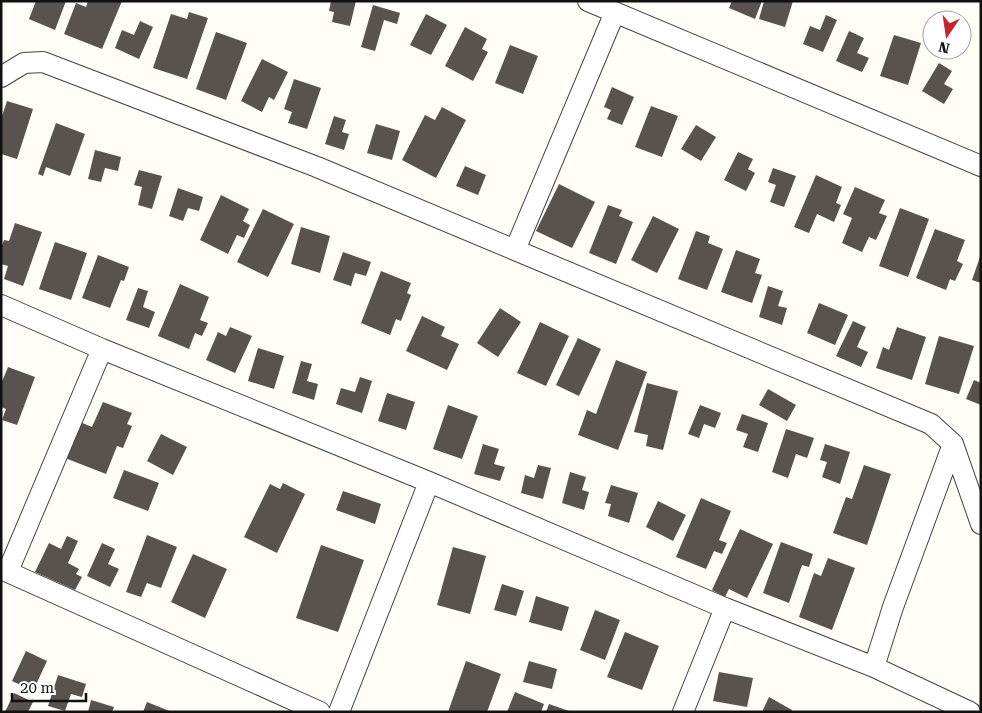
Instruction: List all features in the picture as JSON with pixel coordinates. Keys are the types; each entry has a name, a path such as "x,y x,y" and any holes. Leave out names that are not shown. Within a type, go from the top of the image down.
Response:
{"street":[{"path":"588,1 981,166"},
{"path":"515,250 615,12"},
{"path":"1,77 24,63 43,62 317,167 931,424 953,444 981,524"},
{"path":"1,305 102,349 428,482 725,608 874,667 970,712"},
{"path":"102,349 4,570 320,712"},
{"path":"874,667 893,607 953,444"},
{"path":"339,712 428,482"},
{"path":"683,712 725,608"}],"building":[{"path":"36,1 66,1 55,30 29,19"},
{"path":"88,1 122,1 102,49 64,34 76,3 86,7"},
{"path":"331,1 356,1 350,26 332,22 334,12 329,11"},
{"path":"732,1 762,1 755,19 729,8"},
{"path":"764,1 793,1 785,27 759,19"},
{"path":"373,5 400,13 397,24 384,20 375,51 361,47"},
{"path":"189,12 208,18 187,79 153,68 171,14 187,19"},
{"path":"426,14 447,25 431,55 410,45"},
{"path":"826,15 837,20 823,52 803,44 810,26 820,30"},
{"path":"140,21 153,27 139,59 115,48 122,30 134,35"},
{"path":"465,27 487,39 482,49 488,52 473,81 445,66"},
{"path":"849,31 864,38 857,53 869,58 862,72 836,61"},
{"path":"216,32 247,43 226,100 196,89"},
{"path":"894,35 921,43 908,85 880,76"},
{"path":"510,45 538,56 523,94 495,83"},
{"path":"262,59 288,72 274,100 269,97 262,112 241,101"},
{"path":"939,63 952,71 944,84 953,89 944,104 922,91"},
{"path":"294,79 321,88 307,129 288,123 292,112 284,109"},
{"path":"612,87 634,97 622,125 607,119 611,110 604,107"},
{"path":"7,101 33,109 17,159 1,154 1,119"},
{"path":"651,106 678,116 662,157 635,147"},
{"path":"442,107 466,120 436,178 402,160 425,115 435,120"},
{"path":"334,116 346,120 342,132 349,134 344,150 325,144"},
{"path":"56,123 85,134 70,176 46,167 43,176 38,174"},
{"path":"376,124 400,131 392,160 367,153"},
{"path":"696,125 716,137 701,161 681,149"},
{"path":"95,150 121,157 118,171 105,168 101,182 88,179"},
{"path":"738,152 753,159 748,169 755,173 746,191 724,180"},
{"path":"465,166 486,175 478,195 456,186"},
{"path":"773,168 796,176 784,207 770,202 776,185 768,182"},
{"path":"139,170 162,176 152,209 138,205 142,187 134,185"},
{"path":"816,175 842,187 836,203 841,205 834,222 817,214 809,233 794,227"},
{"path":"559,184 595,202 572,248 536,231"},
{"path":"855,187 885,200 879,213 887,216 876,240 869,237 862,252 842,243 852,218 843,214"},
{"path":"178,188 203,197 199,211 188,208 183,221 169,216"},
{"path":"221,195 249,209 243,221 250,225 244,238 237,235 228,254 200,240"},
{"path":"608,205 622,210 619,216 633,222 616,264 589,253"},
{"path":"900,208 929,219 908,277 879,266"},
{"path":"263,209 294,224 268,277 237,262"},
{"path":"653,216 679,229 657,273 631,260"},
{"path":"15,223 42,232 23,286 4,279 8,266 1,264 1,248 4,240 9,241"},
{"path":"301,227 330,236 320,273 291,264"},
{"path":"935,229 965,240 957,261 963,264 955,281 950,279 946,290 916,278"},
{"path":"696,231 710,236 708,243 723,249 707,290 678,279"},
{"path":"55,242 87,253 71,300 39,289"},
{"path":"736,250 760,259 755,273 762,275 752,303 721,292"},
{"path":"343,252 371,262 366,276 355,273 351,286 333,280"},
{"path":"981,254 981,283 972,280"},
{"path":"98,255 129,267 124,281 121,280 110,308 82,298"},
{"path":"381,271 411,283 407,293 411,295 401,321 396,319 390,335 361,323"},
{"path":"180,284 209,297 200,320 208,323 202,336 195,333 189,349 158,336"},
{"path":"768,286 783,291 778,306 787,308 782,325 759,317"},
{"path":"138,288 148,291 143,307 155,312 149,328 126,320"},
{"path":"819,303 848,315 835,345 807,333"},
{"path":"500,308 521,322 498,357 477,343"},
{"path":"422,316 445,327 441,336 459,344 447,370 406,351"},
{"path":"853,321 866,327 857,347 868,352 861,367 836,356"},
{"path":"540,322 569,336 546,386 517,373"},
{"path":"230,327 252,336 235,373 206,360 218,332 226,336"},
{"path":"897,327 926,337 912,380 876,368 883,347 889,350"},
{"path":"939,336 974,346 959,394 925,384"},
{"path":"578,338 601,349 579,396 556,385"},
{"path":"258,348 284,356 274,389 248,381"},
{"path":"616,360 647,372 618,450 578,435 587,410 596,414"},
{"path":"301,361 312,364 307,381 318,384 314,400 292,393"},
{"path":"8,367 35,377 17,425 2,420 6,409 1,407 1,384"},
{"path":"360,377 372,381 362,413 336,404 341,388 355,392"},
{"path":"974,380 981,383 981,405 966,399"},
{"path":"647,383 678,391 663,450 646,446 648,435 634,432"},
{"path":"768,389 796,405 787,421 759,405"},
{"path":"387,393 415,402 406,430 378,421"},
{"path":"103,402 132,413 127,424 132,426 123,448 117,446 106,474 65,458 80,422 92,427"},
{"path":"448,405 478,416 462,459 433,449"},
{"path":"700,405 721,413 715,428 704,424 699,438 688,434"},
{"path":"742,414 768,423 758,452 743,447 748,434 736,430"},
{"path":"786,429 814,438 807,458 796,454 788,478 772,472"},
{"path":"161,434 187,447 173,475 147,461"},
{"path":"483,444 499,449 494,464 505,467 500,481 474,474"},
{"path":"825,444 850,452 840,484 822,477 827,462 820,460"},
{"path":"538,465 551,468 543,499 521,493 525,475 534,478"},
{"path":"864,465 891,474 867,545 833,533 846,497 852,499"},
{"path":"124,470 159,483 148,511 113,498"},
{"path":"570,472 586,477 582,490 589,492 584,510 562,503"},
{"path":"283,483 305,494 277,553 244,537 270,484 280,489"},
{"path":"611,485 638,493 629,523 608,516 611,504 605,503"},
{"path":"343,491 381,504 375,524 336,510"},
{"path":"701,498 731,511 719,540 727,543 722,554 714,551 706,569 676,557"},
{"path":"658,501 686,515 673,541 646,527"},
{"path":"740,529 773,544 747,598 729,589 725,597 712,590"},
{"path":"147,535 177,547 161,588 147,583 141,597 126,592"},
{"path":"67,536 78,541 68,563 79,569 76,574 82,577 75,590 35,572 49,543 61,549"},
{"path":"781,542 813,554 809,567 802,565 789,603 763,593"},
{"path":"102,543 115,549 108,564 119,569 110,587 87,576"},
{"path":"321,545 364,560 338,632 296,618"},
{"path":"453,547 486,556 470,614 437,605"},
{"path":"193,554 227,569 205,618 171,602"},
{"path":"828,558 855,568 832,630 799,617 814,573 821,576"},
{"path":"502,584 524,591 516,616 494,610"},
{"path":"536,596 569,607 562,631 529,622"},
{"path":"595,610 620,620 605,660 580,650"},
{"path":"625,632 659,646 642,690 607,677"},
{"path":"26,651 47,661 33,691 12,681"},
{"path":"466,661 501,674 487,712 448,712"},
{"path":"529,661 557,669 552,689 523,682"},
{"path":"719,672 753,678 747,707 713,701"},
{"path":"58,675 86,684 82,697 71,694 65,711 48,706"},
{"path":"515,692 544,704 541,712 507,712"},
{"path":"14,693 33,702 28,712 5,712"},
{"path":"769,697 792,710 791,712 762,712"},
{"path":"91,700 114,707 112,712 88,712"},
{"path":"147,702 172,712 143,712"},
{"path":"549,704 569,711 569,712 546,712"}]}
